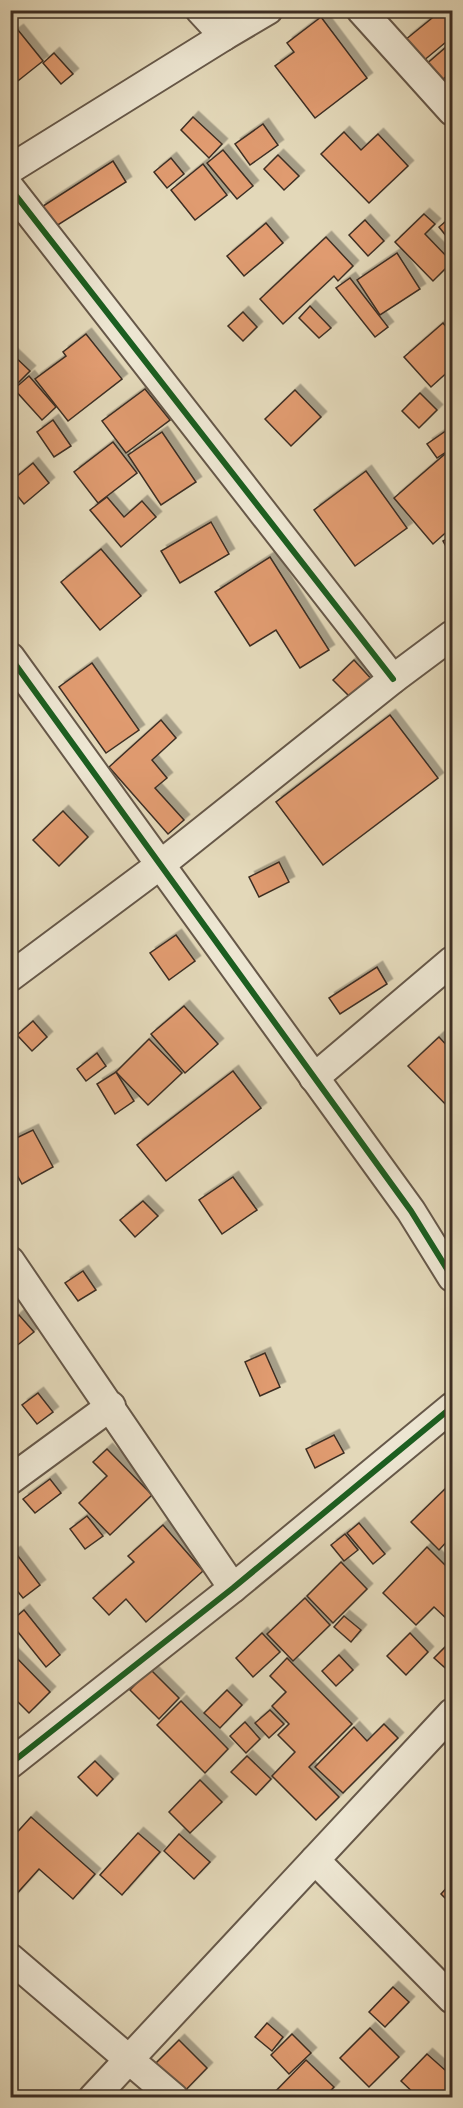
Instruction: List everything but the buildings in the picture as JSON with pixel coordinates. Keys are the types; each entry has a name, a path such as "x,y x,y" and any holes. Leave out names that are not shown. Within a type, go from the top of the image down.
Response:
{"street":[{"path":"200,10 224,36"},
{"path":"10,169 268,10"},
{"path":"361,10 453,111"},
{"path":"10,188 393,679"},
{"path":"10,977 160,865 393,679 453,635"},
{"path":"10,657 411,1211 453,1277"},
{"path":"314,1078 453,961"},
{"path":"10,1261 233,1588"},
{"path":"10,1480 111,1406"},
{"path":"10,1764 233,1588 453,1407"},
{"path":"93,2097 453,1713"},
{"path":"315,1860 453,1999"},
{"path":"10,1958 174,2097"}],"cycle path":[{"path":"10,188 393,679"},
{"path":"10,657 411,1211 452,1277"},
{"path":"10,1764 233,1588 452,1407"}]}
